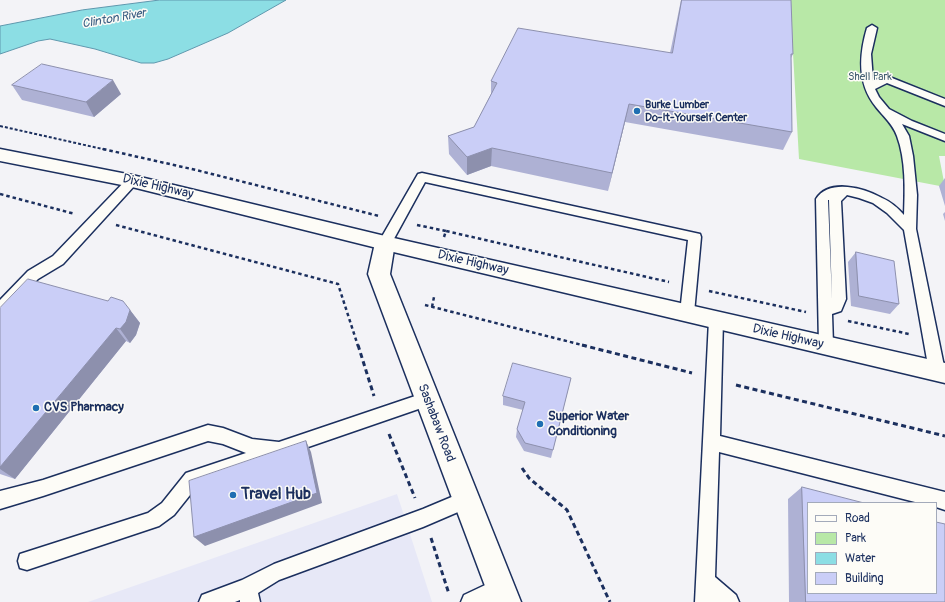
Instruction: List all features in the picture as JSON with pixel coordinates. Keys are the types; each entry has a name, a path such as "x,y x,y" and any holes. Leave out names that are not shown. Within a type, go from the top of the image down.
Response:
{"main road":[{"name":"Dixie Highway","path":"0,155 132,181 385,243 941,372"},
{"name":"Sashabaw Road","path":"385,243 379,274 503,595"}],"lane":[{"path":"872,28 865,58 874,96 903,135 908,160 910,229 941,372"},
{"path":"871,87 882,80 888,80 945,103"},
{"path":"885,109 908,123 945,138"},
{"path":"385,243 422,177 695,237 686,313"},
{"path":"0,308 33,275 58,260 132,181"},
{"path":"826,346 822,199 829,193 844,191 872,196 894,212 910,229"},
{"path":"705,602 716,320"},
{"path":"27,561 153,520 168,509 192,478 284,448 427,398"},
{"path":"0,500 43,488 208,433 223,436 252,447 284,448"},
{"path":"711,442 945,501"},
{"path":"209,602 248,595 274,573 423,518 466,500"},
{"path":"706,581 729,602"},
{"path":"471,602 503,595"}],"path":[{"path":"0,126 196,170 446,231"},
{"path":"0,194 338,284 370,387 423,518 450,595"},
{"path":"432,307 434,297"},
{"path":"425,305 945,436"},
{"path":"522,468 529,478 567,510 610,602"}],"shaded area":[{"path":"397,494 432,602 88,602"}],"green space":[{"name":"Shell Park","path":"790,0 945,0 945,156 939,156 945,187 799,159"}],"water":[{"name":"Clinton River","path":"160,0 286,0 228,33 168,59 154,63 141,63 95,49 50,39 38,41 0,54 0,26 82,10"}],"building":[{"path":"682,0 791,0 793,54 791,54 792,132 629,104 612,173 492,148 467,157 448,136 474,127 497,83 491,81 518,28 672,53"},
{"path":"42,64 113,80 86,102 12,85"},
{"path":"856,252 894,261 899,304 859,296"},
{"name":"CVS Pharmacy","path":"28,279 108,301 111,297 123,301 130,310 126,322 120,329 116,328 0,467 0,308"},
{"name":"Superior Water Conditioning","path":"513,363 571,378 553,450 525,443 517,429 525,402 503,396"},
{"path":"306,441 317,493 194,537 189,481"},
{"path":"802,487 860,502 807,502 807,594 937,594 937,522 945,524 945,602 806,602"}],"place":[{"name":"Burke Lumber Do-It-Yourself Center","path":"637,111"},
{"name":"CVS Pharmacy","path":"36,408"},
{"name":"Superior Water Conditioning","path":"540,424"},
{"name":"Travel Hub","path":"233,495"}]}
